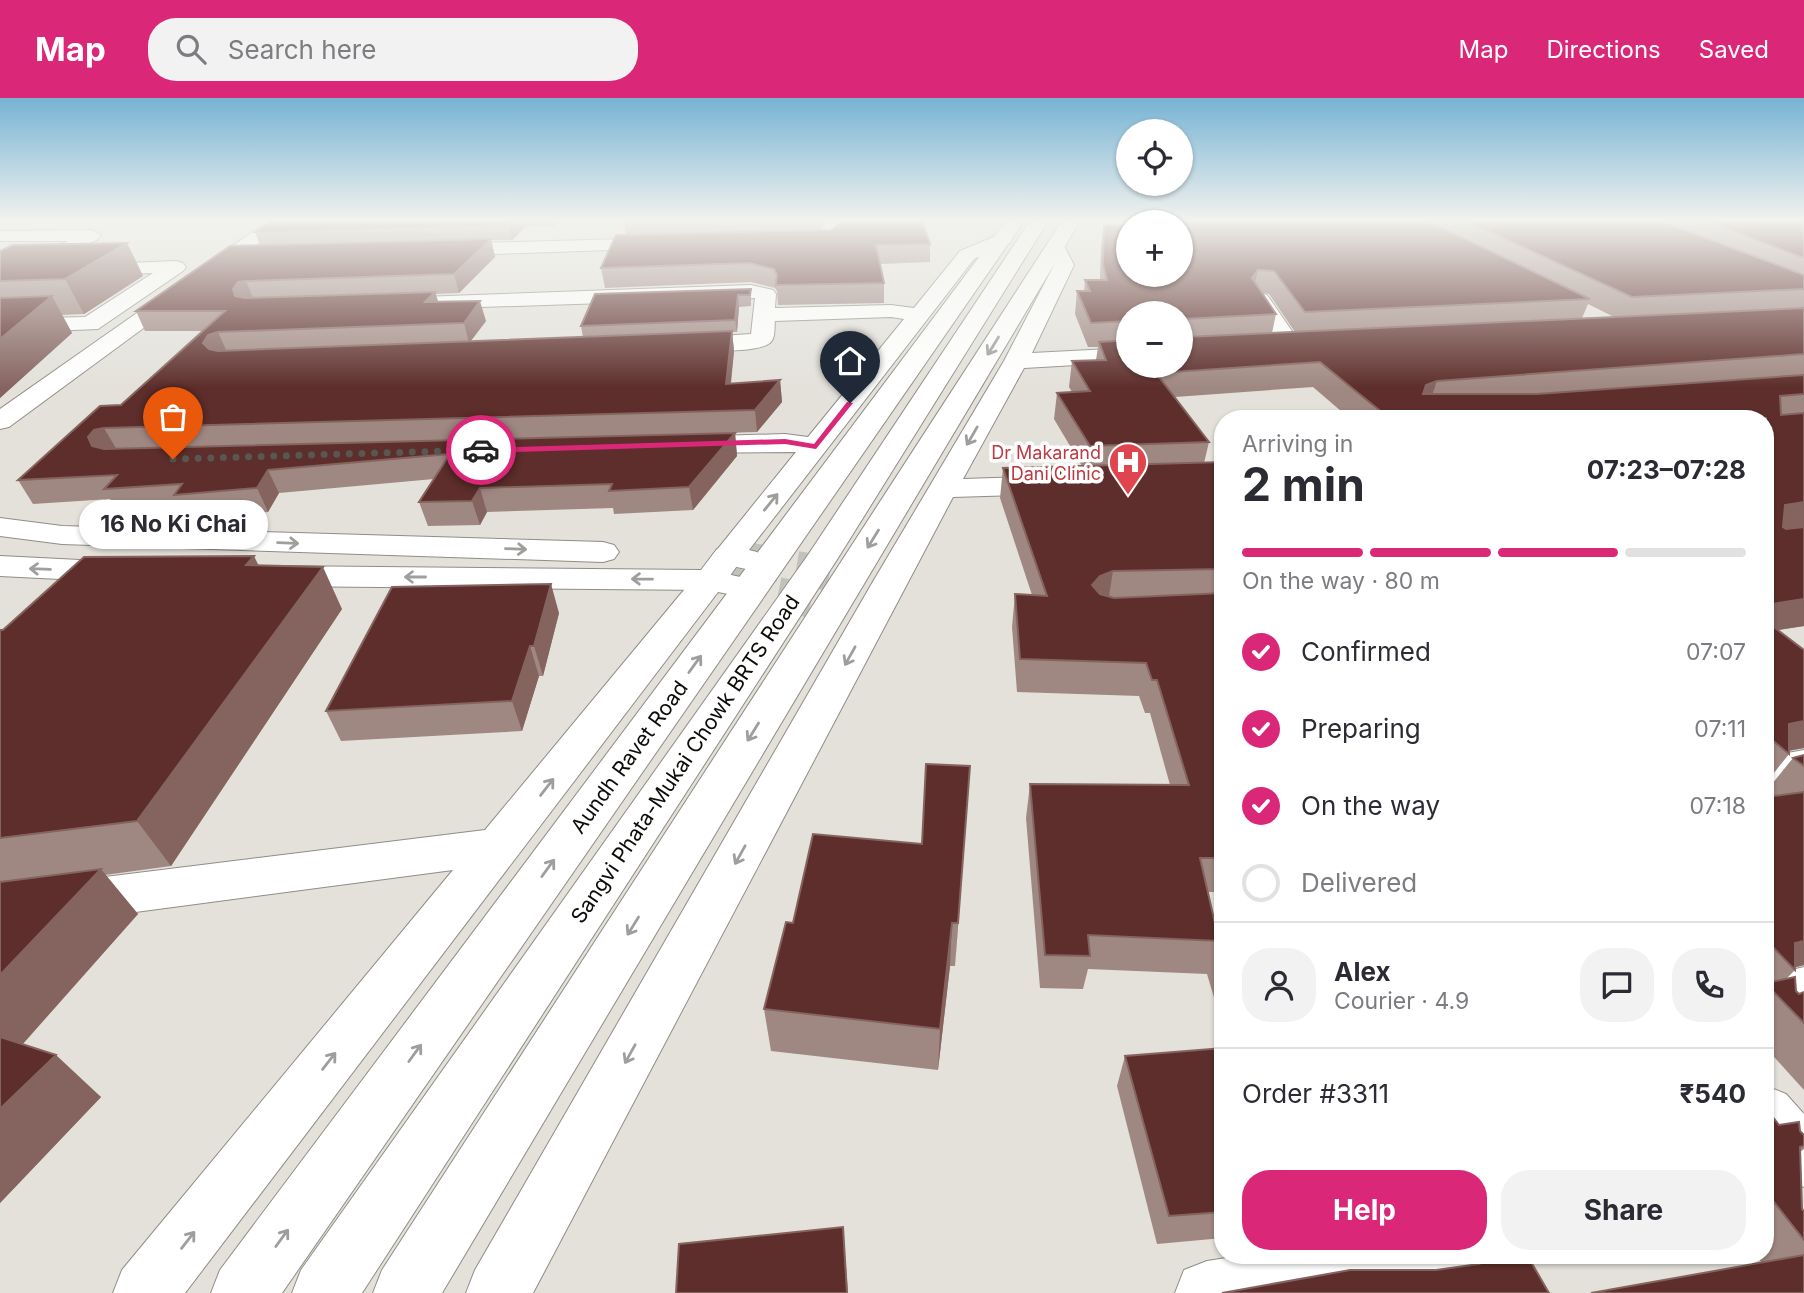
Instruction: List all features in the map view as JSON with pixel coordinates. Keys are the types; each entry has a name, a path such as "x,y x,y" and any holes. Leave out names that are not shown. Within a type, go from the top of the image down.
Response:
{"street":[{"path":"0,326 90,324 161,277"},
{"path":"0,421 201,277"},
{"path":"145,1293 500,846 728,570 816,446 950,277"},
{"name":"Aundh Ravet Road","path":"243,1293 975,277"},
{"name":"Sangvi Phata-Mukai Chowk BRTS Road","path":"324,1293 822,558 1021,277"},
{"path":"405,1293 1026,277"},
{"path":"498,1293 863,595 942,489 1016,361 1058,277"},
{"path":"406,304 751,291 766,294 762,338 756,341 653,345"},
{"path":"1260,299 1280,347 1318,345"},
{"path":"764,315 891,311 919,315"},
{"path":"1016,361 1116,356"},
{"path":"660,445 785,442 816,446"},
{"path":"942,489 1080,484"},
{"path":"0,527 76,535 728,570"},
{"path":"248,576 597,565"},
{"path":"0,566 152,573"},
{"path":"1774,771 1804,765"},
{"path":"6,915 500,846"},
{"path":"1774,997 1804,990"},
{"path":"1774,1134 1796,1188"},
{"path":"1207,1293 1395,1264"}],"building":[{"path":"0,277 69,277 65,279 0,281"},
{"path":"186,277 372,277 246,281 238,282 233,289 235,296 245,298 435,292 425,302 480,301 464,323 218,332 208,335 203,343 209,349 218,351 732,331 726,384 780,380 755,410 104,428 94,430 88,437 92,446 104,449 735,433 689,487 609,491 612,484 480,488 472,501 419,502 450,454 268,470 257,488 174,495 182,484 104,489 117,475 18,480 100,406 121,405 225,311 136,311"},
{"path":"777,277 883,277 884,283 776,285"},
{"path":"1106,277 1116,277 1116,287 1193,287 1193,277 1253,277 1276,314 1193,319 1193,301 1116,301 1116,322 1091,323 1077,291 1090,291 1085,280 1107,280"},
{"path":"1278,277 1544,277 1590,299 1305,312"},
{"path":"1588,277 1804,277 1804,289 1632,297"},
{"path":"751,289 750,295 738,295 735,320 581,326 595,294"},
{"path":"52,296 0,339 0,298"},
{"path":"1804,308 1804,354 1437,381 1426,385 1423,394 1537,394 1804,375 1804,394 1780,396 1781,415 1804,413 1804,502 1785,505 1783,527 1804,527 1804,599 1774,604 1774,410 1379,410 1320,362 1193,371 1193,337"},
{"path":"1116,341 1116,378 1160,378 1209,442 1090,446 1057,393 1090,391 1072,361 1106,360 1099,342"},
{"path":"1214,462 1214,569 1113,571 1100,576 1092,585 1100,594 1114,598 1214,593 1214,858 1200,858 1214,919 1214,941 1088,935 1090,956 1045,955 1030,784 1189,785 1157,680 1152,680 1146,663 1020,659 1015,594 1047,596 1003,468"},
{"path":"254,556 246,565 323,567 137,821 0,838 0,630 84,557"},
{"path":"551,584 534,646 530,646 512,701 326,711 392,587"},
{"path":"1774,627 1804,650 1804,721 1789,724 1789,754 1774,742"},
{"path":"1804,755 1804,766 1793,758"},
{"path":"926,764 970,766 958,923 952,923 940,1029 764,1009 786,922 793,923 813,834 922,844"},
{"path":"1804,792 1804,941 1795,943 1795,970 1774,948 1774,796"},
{"path":"101,869 0,975 0,882"},
{"path":"1795,977 1796,991 1799,994 1804,992 1804,1023 1774,992 1774,981"},
{"path":"0,1037 56,1055 0,1109"},
{"path":"1214,1049 1214,1213 1169,1216 1125,1056"},
{"path":"1774,1118 1779,1125 1799,1122 1800,1131 1804,1135 1804,1146 1800,1147 1804,1240 1774,1202"},
{"path":"843,1227 847,1293 676,1293 679,1244"},
{"path":"1804,1255 1804,1293 1591,1293 1754,1264 1774,1264 1774,1260"},
{"path":"1479,1264 1532,1264 1549,1293 1222,1293 1350,1270 1436,1270"}],"tunnel":[{"path":"746,559 853,578"},
{"path":"728,584 836,606"}],"way so far":[{"path":"173,459 481,450"}],"place":[{"name":"16 No Ki Chai","path":"173,459"},
{"name":"Dr Makarand Dani Clinic","path":"1128,496"}],"route":[{"path":"481,450 785,442 816,446 850,403"}]}
